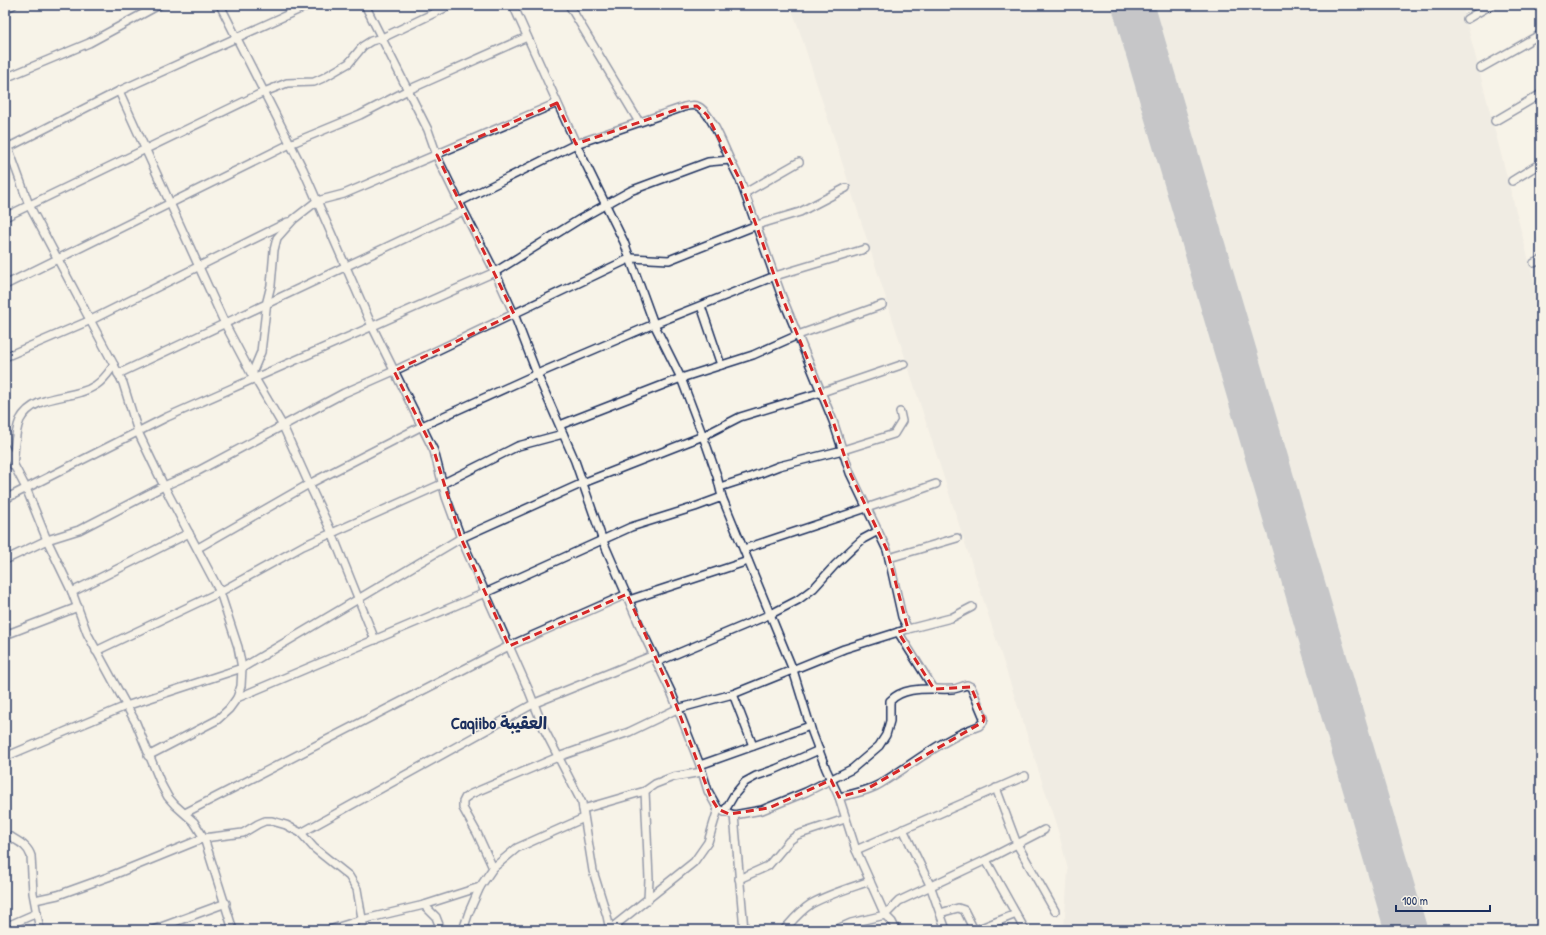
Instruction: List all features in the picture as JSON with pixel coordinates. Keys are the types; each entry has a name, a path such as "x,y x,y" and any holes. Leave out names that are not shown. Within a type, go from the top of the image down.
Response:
{"street":[{"path":"5,9 14,5"},
{"path":"5,78 89,42 159,5"},
{"path":"220,5 290,144 317,201 372,326 434,451 444,483 446,497 461,538 535,703 544,729 579,795 583,809 593,871 610,930 689,867 708,842 714,819 745,782 819,750"},
{"path":"7,148 119,91 309,5"},
{"path":"365,5 428,130 437,155 463,212 495,272 514,314 537,374 560,425 583,483 603,541 672,694 701,768 708,791 721,811 734,815 769,808 806,792 852,769 879,746 886,735 890,721 890,701 902,692 923,689 953,689 967,685 970,687 984,718 979,726 944,742 879,785 839,797"},
{"path":"5,217 264,92 287,83 314,82 323,78 349,63 363,46 371,41 382,38 451,5"},
{"path":"513,5 576,144 631,258 654,324 681,378 703,436 729,516 793,670 810,726 839,797 856,850 885,915 892,922 896,930"},
{"path":"569,5 639,122"},
{"path":"1467,19 1491,5"},
{"path":"1481,68 1541,34"},
{"path":"5,285 290,144 360,114 408,90 527,37"},
{"path":"119,91 146,149 169,204 225,324 254,379 283,426 332,533 375,640"},
{"path":"1495,121 1541,94"},
{"path":"254,379 253,371 261,352 266,304 271,285 274,250 277,238 294,219 317,201 344,194 557,103"},
{"path":"459,202 576,144 684,106 697,106 702,109 712,124 745,193 775,276 833,421 850,473 889,558 902,617 908,629"},
{"path":"5,139 29,205 114,364 122,382 138,432 164,486 220,592 238,647 242,668 241,686 237,698 229,709 217,720 148,756"},
{"path":"5,499 167,417 495,272 605,204 630,191 708,162 730,160"},
{"path":"745,193 799,162"},
{"path":"1512,180 1541,163"},
{"path":"5,560 47,540 79,530 164,486 198,471 344,393 394,371 631,258 669,260 757,225 800,212 846,188"},
{"path":"118,374 463,212"},
{"path":"5,358 91,320 294,219"},
{"path":"198,548 309,484 422,426 537,374 654,324 775,276 865,249"},
{"path":"560,425 681,378 753,355 798,335 882,305"},
{"path":"701,306 722,365"},
{"path":"13,466 18,427 27,410 35,405 95,386 103,379 114,364"},
{"path":"5,757 126,706 242,668 461,538 583,483 703,436 740,417 822,392 904,364"},
{"path":"720,487 779,466 843,450 894,434 902,421 900,412"},
{"path":"96,651 220,592 303,546 444,483 518,446 563,434"},
{"path":"5,448 13,466 26,488 47,540 72,592 96,651 136,723 148,756 168,797 194,822 204,838 226,903 233,930"},
{"path":"744,549 823,521 867,509 936,484"},
{"path":"237,698 485,593 603,541 631,527 722,497"},
{"path":"301,833 535,703 656,659 771,614 798,600 814,588 855,546 864,539 878,532"},
{"path":"72,592 189,533"},
{"path":"889,558 957,538"},
{"path":"185,813 509,646 628,597 748,561"},
{"path":"5,635 78,607"},
{"path":"493,868 477,833 467,818 463,808 463,802 466,798 477,792 558,757 629,732 678,709 733,694 831,653 908,629 951,618 972,608"},
{"path":"898,632 934,689"},
{"path":"733,694 753,746"},
{"path":"583,809 645,791 655,784 701,768 753,746 810,726"},
{"path":"856,850 1025,776"},
{"path":"996,788 1017,844 1055,911"},
{"path":"645,791 649,872 648,900"},
{"path":"734,815 744,930"},
{"path":"463,930 480,887 493,868 517,848 584,818"},
{"path":"739,879 768,866 788,841 797,835 845,819"},
{"path":"35,900 58,895 108,877 204,838 243,833 265,821 272,821 286,825 301,833 314,848 349,876 357,889 361,920 364,930"},
{"path":"903,829 930,885 946,930"},
{"path":"835,930 851,923 885,915 899,901 930,885 986,860 1044,830"},
{"path":"11,837 24,845 30,851 33,865 35,900 40,930"},
{"path":"986,860 1025,930"},
{"path":"784,930 802,911 812,904 827,896 870,881"},
{"path":"329,930 361,920 424,905 480,887"},
{"path":"153,930 165,928 226,903"},
{"path":"424,905 436,917 441,930"},
{"path":"940,913 958,908 964,910 975,930 1016,914"},
{"path":"5,927 37,913"}],"highlighted area":[{"path":"557,103 576,144 684,107 697,106 707,115 740,180 782,297 833,421 850,473 887,550 908,629 898,632 934,689 971,687 984,718 983,722 865,790 839,797 831,780 769,808 729,814 718,809 711,798 672,694 627,594 509,646 461,538 434,451 394,371 514,314 437,155"}],"shaded area":[{"path":"790,5 1462,5 1541,307 1541,930 1064,930 1068,870 1059,834"}],"runway":[{"path":"1133,5 1406,930"}],"district":[{"name":"Caqiibo العقيبة","path":"499,723"}]}
